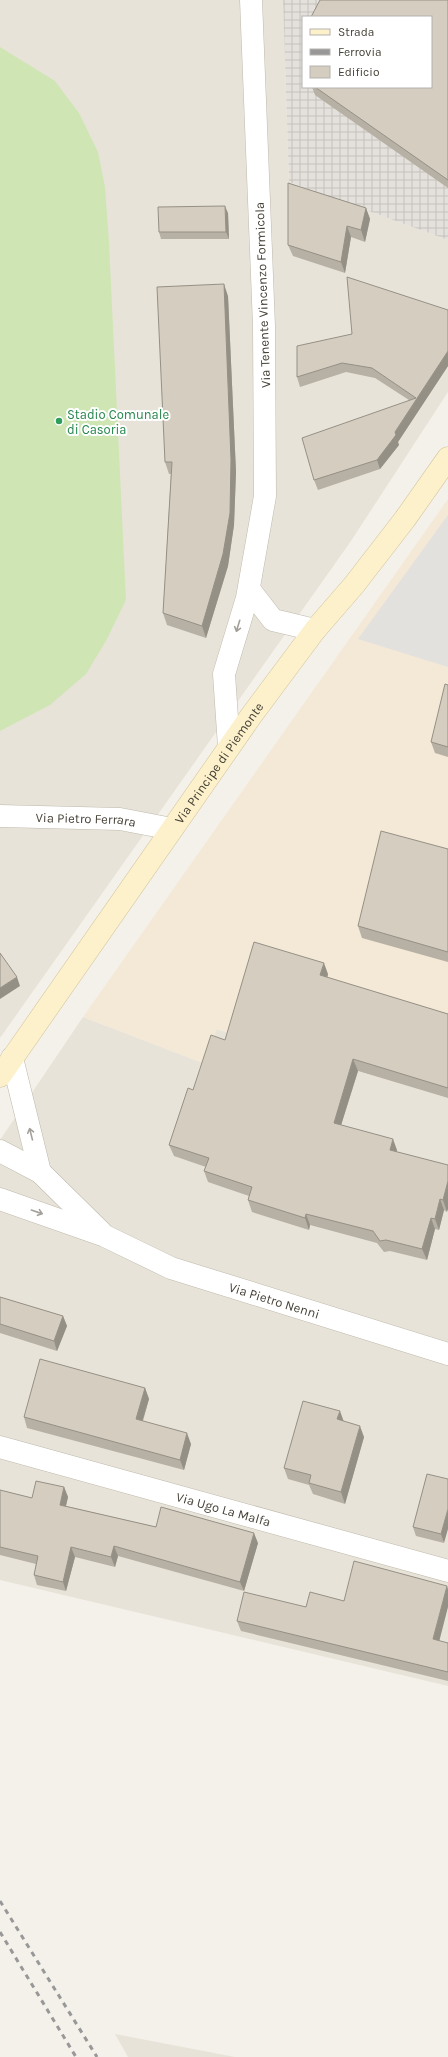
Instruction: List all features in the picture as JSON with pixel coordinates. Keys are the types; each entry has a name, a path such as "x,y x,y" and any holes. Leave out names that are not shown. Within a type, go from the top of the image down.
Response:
{"main road":[{"name":"Via Principe di Piemonte","path":"0,1076 229,747 315,630 358,579 405,519 448,458"}],"street":[{"name":"Via Tenente Vincenzo Formicola","path":"229,747 224,674 249,589 265,496 264,326 251,0"},
{"path":"249,589 273,620 315,630"},
{"name":"Via Pietro Ferrara","path":"0,816 120,820 172,828"},
{"path":"12,1058 40,1172"},
{"path":"0,1151 40,1172 104,1236"},
{"path":"0,1199 104,1236"},
{"name":"Via Pietro Nenni","path":"104,1236 171,1268 448,1354"},
{"name":"Via Ugo La Malfa","path":"0,1447 448,1571"}],"shaded area":[{"path":"0,0 283,0 289,182 448,240 448,392 351,541 0,1038"},
{"path":"283,0 448,0 448,240 289,182"},
{"path":"448,499 448,1098 217,1029 203,1063 83,1017"},
{"path":"448,515 448,667 358,639"},
{"path":"83,1017 203,1063 216,1029 448,1098 448,1686 0,1580 0,1140"},
{"path":"115,2034 235,2057 128,2057"}],"green space":[{"name":"Stadio Comunale di Casoria","path":"0,47 55,81 79,113 98,152 105,187 109,242 126,600 106,641 86,674 50,705 0,731"}],"building":[{"path":"320,0 448,0 448,180 316,88 432,88 432,16 312,16"},
{"path":"288,183 366,208 361,230 347,226 341,262 288,245"},
{"path":"225,206 226,232 159,232 158,207"},
{"path":"347,277 448,310 448,351 395,432 396,435 377,460 314,480 302,438 416,398 372,368 342,363 297,377 297,346 352,334"},
{"path":"224,284 231,460 230,513 223,554 202,626 163,613 172,462 165,462 157,287"},
{"path":"445,684 448,685 448,747 431,742"},
{"path":"381,831 448,849 448,952 358,926"},
{"path":"254,942 324,963 320,975 448,1014 448,1088 353,1059 334,1123 393,1139 390,1150 448,1165 448,1181 443,1200 440,1199 435,1219 431,1218 422,1249 386,1240 380,1241 373,1231 306,1214 305,1218 248,1200 252,1187 204,1171 209,1158 169,1145 188,1088 193,1090 211,1035 225,1040"},
{"path":"0,953 17,977 0,988"},
{"path":"0,1297 63,1316 54,1341 0,1324"},
{"path":"40,1359 145,1388 136,1419 187,1433 180,1460 24,1417"},
{"path":"303,1401 340,1411 337,1419 360,1426 341,1492 309,1483 311,1475 284,1468"},
{"path":"427,1474 448,1479 448,1509 441,1534 413,1527"},
{"path":"36,1481 64,1487 60,1505 156,1527 161,1507 254,1533 240,1582 114,1546 111,1557 71,1547 63,1582 34,1575 38,1556 0,1547 0,1490 32,1498"},
{"path":"354,1561 447,1586 433,1639 448,1643 448,1672 237,1621 244,1592 306,1607 310,1592 344,1601"}],"railway":[{"path":"0,1901 97,2057"},
{"path":"0,1932 76,2057"}],"place":[{"name":"Stadio Comunale di Casoria","path":"59,421"}]}
